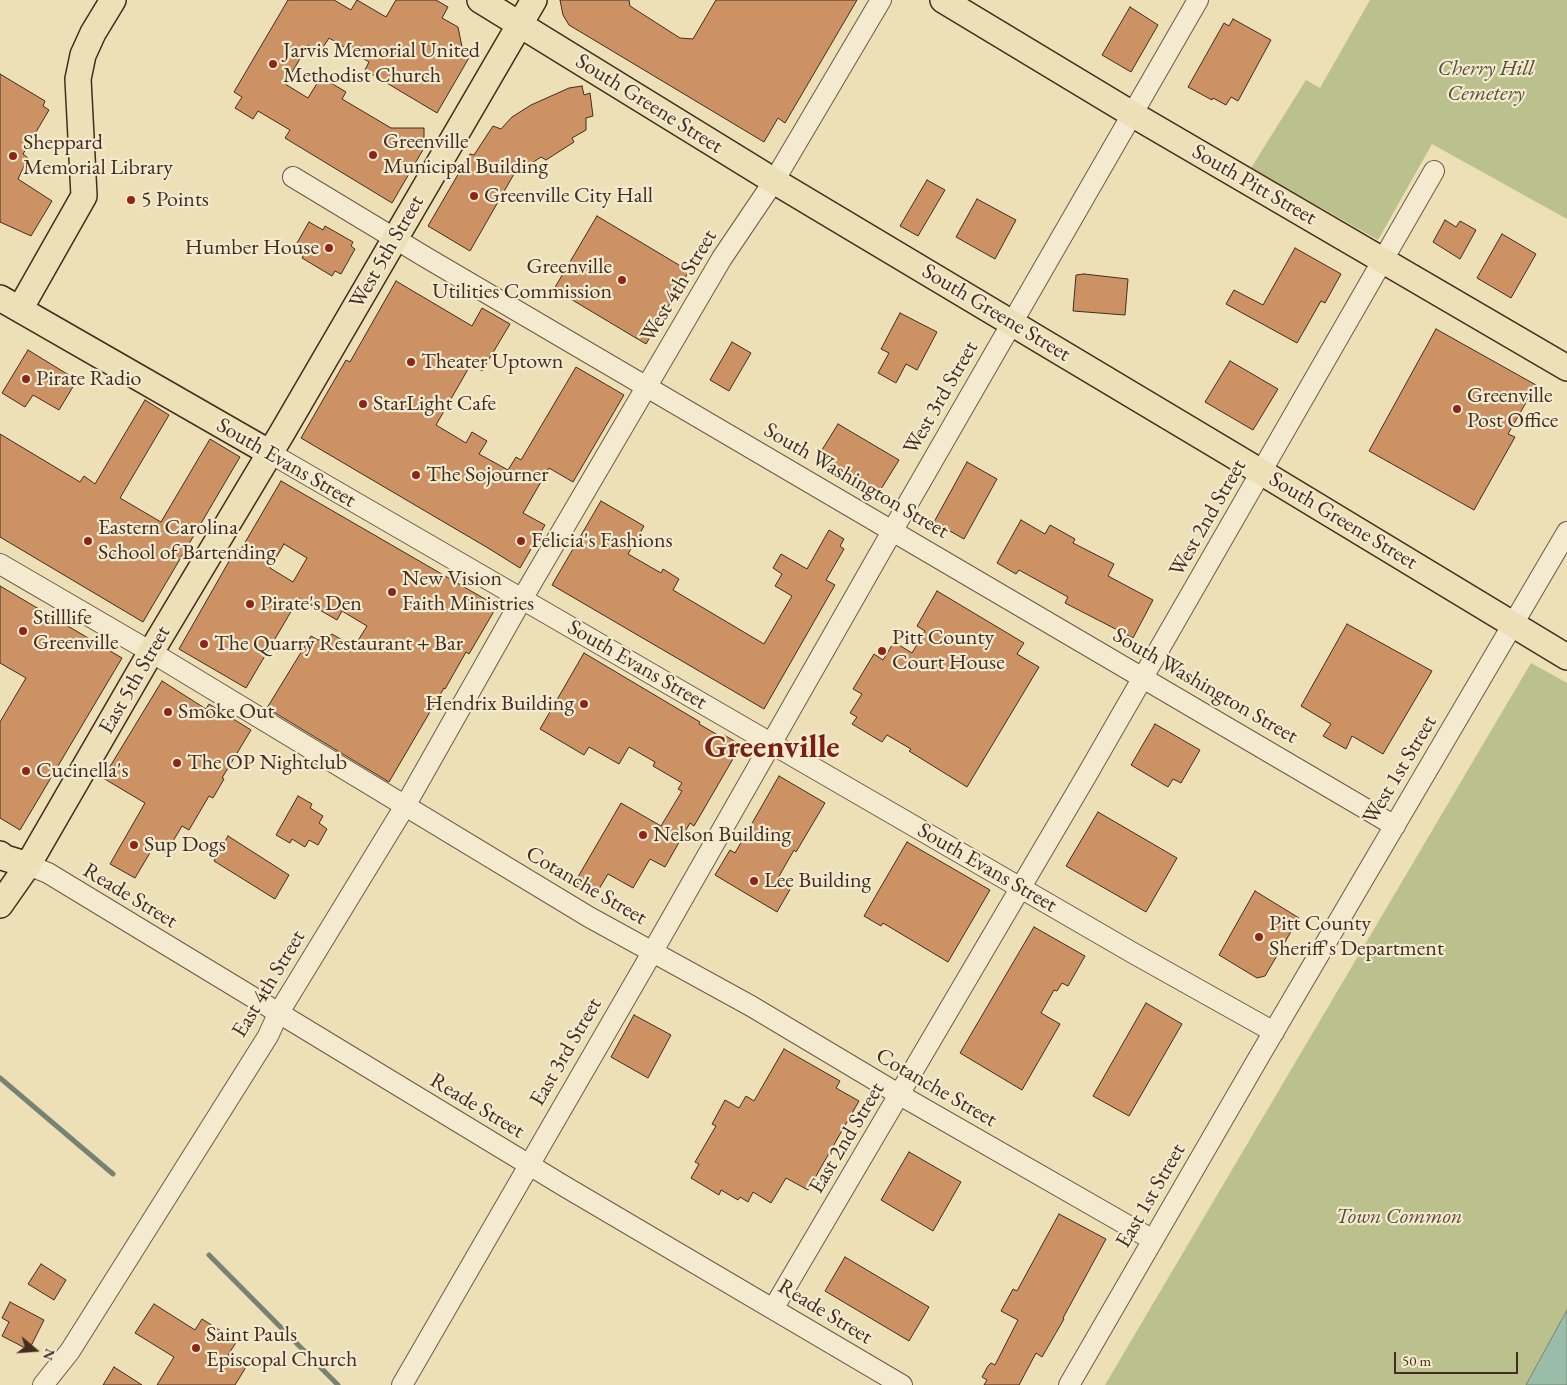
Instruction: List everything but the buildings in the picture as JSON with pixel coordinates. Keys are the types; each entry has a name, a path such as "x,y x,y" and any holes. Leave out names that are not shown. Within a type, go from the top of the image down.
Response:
{"main road":[{"path":"10,303 84,196 78,79 84,55 93,33 113,0"},
{"name":"South Greene Street","path":"480,0 774,181 1567,657"},
{"name":"West 5th Street","path":"270,453 534,0"},
{"name":"South Pitt Street","path":"943,0 1132,114 1567,368"},
{"name":"South Evans Street","path":"10,303 270,453"},
{"name":"East 5th Street","path":"0,905 28,865 151,652 270,453"},
{"path":"0,854 6,858 28,865"}],"street":[{"name":"West 4th Street","path":"522,599 722,258 774,181 881,0"},
{"name":"West 3rd Street","path":"771,743 1198,0"},
{"name":"West 2nd Street","path":"1020,887 1143,678 1434,171"},
{"name":"South Washington Street","path":"293,177 395,239 1395,826"},
{"name":"South Evans Street","path":"270,453 1133,953 1274,1032"},
{"name":"West 1st Street","path":"1274,1032 1567,532"},
{"name":"Cotanche Street","path":"0,564 151,652 589,917 759,1011 900,1095 1153,1240"},
{"name":"East 4th Street","path":"43,1385 70,1351 268,1036 278,1014 405,806 522,599"},
{"name":"East 3rd Street","path":"402,1385 771,743"},
{"name":"Reade Street","path":"28,865 48,873 528,1165 902,1385"},
{"name":"East 2nd Street","path":"773,1309 900,1095 1020,887"},
{"name":"East 1st Street","path":"1068,1385 1274,1032"}],"green space":[{"name":"Cherry Hill Cemetery","path":"1370,0 1567,0 1567,219 1432,144 1378,240 1251,168 1306,80 1320,88"},
{"name":"Town Common","path":"1531,663 1567,683 1567,1310 1526,1385 1105,1385"}],"shaded area":[{"path":"1567,1310 1567,1385 1526,1385"}],"waterway":[{"path":"0,1078 113,1174"},
{"path":"209,1255 338,1385"}],"place":[{"name":"Jarvis Memorial United Methodist Church","path":"273,64"},
{"name":"Greenville Municipal Building","path":"373,155"},
{"name":"Sheppard Memorial Library","path":"13,156"},
{"name":"Greenville City Hall","path":"474,196"},
{"name":"5 Points","path":"131,200"},
{"name":"Humber House","path":"329,248"},
{"name":"Greenville Utilities Commission","path":"622,280"},
{"name":"Theater Uptown","path":"411,362"},
{"name":"Pirate Radio","path":"26,379"},
{"name":"StarLight Cafe","path":"363,404"},
{"name":"Greenville Post Office","path":"1457,409"},
{"name":"The Sojourner","path":"416,475"},
{"name":"Eastern Carolina School of Bartending","path":"88,541"},
{"name":"Felicia's Fashions","path":"521,541"},
{"name":"New Vision Faith Ministries","path":"392,592"},
{"name":"Pirate's Den","path":"250,604"},
{"name":"Stilllife Greenville","path":"23,631"},
{"name":"The Quarry Restaurant + Bar","path":"204,644"},
{"name":"Pitt County Court House","path":"882,651"},
{"name":"Hendrix Building","path":"584,704"},
{"name":"Smoke Out","path":"168,712"},
{"name":"The OP Nightclub","path":"177,763"},
{"name":"Cucinella's","path":"26,771"},
{"name":"Nelson Building","path":"643,835"},
{"name":"Sup Dogs","path":"134,845"},
{"name":"Lee Building","path":"754,881"},
{"name":"Pitt County Sheriff's Department","path":"1259,937"},
{"name":"Saint Pauls Episcopal Church","path":"196,1348"}],"district":[{"name":"Greenville","path":"772,748"}]}
